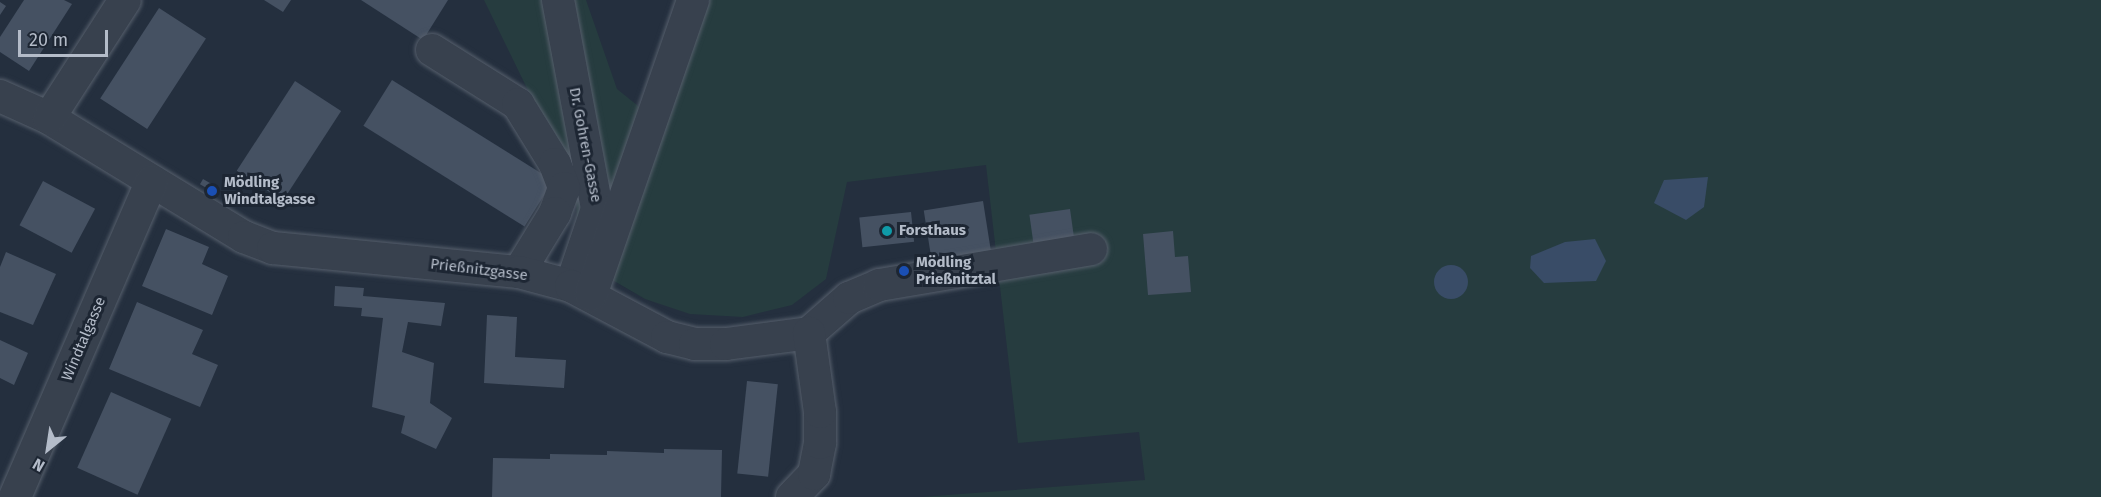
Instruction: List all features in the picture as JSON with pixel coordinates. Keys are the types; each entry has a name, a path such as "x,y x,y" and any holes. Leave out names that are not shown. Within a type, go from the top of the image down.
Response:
{"street":[{"path":"49,118 125,0"},
{"name":"Dr. Gohren-Gasse","path":"558,0 597,209 581,291"},
{"path":"581,291 693,0"},
{"path":"432,50 518,104 555,164 564,188 555,213 519,272"},
{"name":"Prießnitzgasse","path":"0,96 49,118 244,237 273,248 519,272 581,291 667,337 695,344 726,344 809,333"},
{"name":"Windtalgasse","path":"15,497 152,181"},
{"path":"792,497 814,474 820,443 820,412 809,333 849,298 879,285 1091,249"}],"green space":[{"path":"484,0 586,0 617,89 663,126 710,0 2101,0 2101,497 921,497 1145,480 1139,432 1018,443 986,165 847,182 826,279 792,305 743,317 690,314 645,299 580,261 575,187"}],"water":[{"path":"1708,177 1704,207 1686,220 1654,203 1664,180"},
{"path":"1595,239 1606,261 1596,281 1544,283 1530,268 1531,256 1565,242"},
{"path":"1451,265 1463,270 1468,282 1463,294 1451,299 1439,294 1434,282 1439,270"}],"building":[{"path":"24,0 64,0 72,4 29,71 0,52 0,37"},
{"path":"264,0 291,0 283,12"},
{"path":"361,0 448,0 423,40"},
{"path":"0,2 6,6 0,15"},
{"path":"159,8 206,38 147,129 100,99"},
{"path":"392,80 553,181 525,226 363,126"},
{"path":"295,81 341,111 283,201 237,171"},
{"path":"203,179 215,186 212,191 200,184"},
{"path":"43,181 95,209 72,253 20,225"},
{"path":"983,201 991,250 932,260 924,210"},
{"path":"1070,209 1074,237 1033,242 1029,215"},
{"name":"Forsthaus","path":"911,212 914,242 862,247 859,217"},
{"path":"166,229 209,247 202,264 228,276 212,315 142,286"},
{"path":"1173,231 1175,257 1188,256 1191,292 1148,295 1143,234"},
{"path":"6,252 56,274 33,325 0,312 0,267"},
{"path":"335,286 364,288 363,296 445,303 441,326 408,322 402,352 434,363 430,403 452,418 436,449 401,433 405,416 372,407 383,318 361,316 362,308 334,306"},
{"path":"137,302 203,330 192,354 218,365 200,407 109,369"},
{"path":"487,315 517,317 515,357 566,360 564,388 484,383"},
{"path":"0,340 28,353 14,385 0,378"},
{"path":"747,381 778,384 768,477 737,473"},
{"path":"111,392 171,419 138,495 77,468"},
{"path":"664,449 722,450 721,497 492,497 493,458 550,459 550,454 607,455 607,451 664,453"}],"place":[{"name":"Mödling Windtalgasse","path":"212,191"},
{"name":"Forsthaus","path":"887,231"},
{"name":"Mödling Prießnitztal","path":"904,271"}]}
